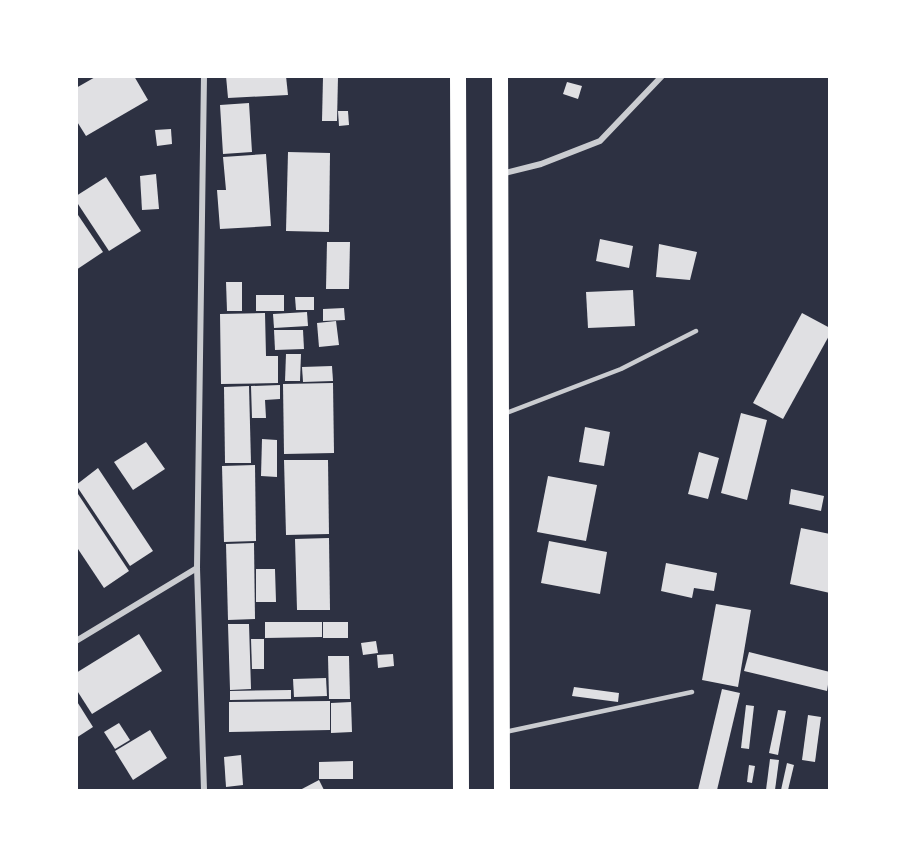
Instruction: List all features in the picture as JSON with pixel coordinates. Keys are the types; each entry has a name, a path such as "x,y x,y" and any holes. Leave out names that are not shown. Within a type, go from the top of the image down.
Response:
{"highway":[{"path":"458,76 461,790"},
{"path":"500,76 502,790"}],"street":[{"path":"204,76 196,568 204,790"},
{"path":"500,174 541,164 600,141 662,76"},
{"path":"78,637 196,568"}],"lane":[{"path":"501,415 621,369 696,331"},
{"path":"502,732 692,692"}],"building":[{"path":"97,76 134,76 148,100 86,136 76,120 76,88"},
{"path":"226,76 286,76 288,95 228,98"},
{"path":"323,77 338,77 337,121 322,121"},
{"path":"567,82 582,86 578,99 563,94"},
{"path":"249,103 252,152 223,154 220,105"},
{"path":"338,111 348,111 349,125 339,126"},
{"path":"171,129 172,144 157,146 155,130"},
{"path":"288,152 330,153 329,232 286,231"},
{"path":"266,154 271,226 220,229 217,190 226,190 223,157"},
{"path":"156,174 159,209 142,210 140,176"},
{"path":"106,177 141,231 109,251 76,201 76,196"},
{"path":"76,212 103,252 76,270"},
{"path":"600,239 633,246 629,268 596,261"},
{"path":"327,242 350,242 349,289 326,289"},
{"path":"659,244 697,252 690,280 656,277"},
{"path":"226,282 242,282 242,311 227,311"},
{"path":"633,290 635,326 588,328 586,292"},
{"path":"256,295 284,295 284,311 256,311"},
{"path":"295,297 314,297 314,310 296,310"},
{"path":"344,308 345,320 323,321 323,309"},
{"path":"307,312 308,326 274,328 273,314"},
{"path":"265,313 266,356 278,356 278,383 221,384 220,314"},
{"path":"802,313 830,328 830,334 783,419 753,403"},
{"path":"336,321 339,345 319,347 317,323"},
{"path":"274,330 303,330 304,349 275,350"},
{"path":"286,354 301,354 300,381 285,381"},
{"path":"332,366 333,381 303,382 302,367"},
{"path":"333,383 334,453 284,454 283,384"},
{"path":"280,385 280,399 265,400 266,418 252,418 251,386"},
{"path":"249,386 251,463 225,463 224,387"},
{"path":"741,413 767,420 747,500 721,493"},
{"path":"585,427 610,432 604,466 579,462"},
{"path":"262,439 277,440 277,477 261,476"},
{"path":"146,442 165,469 133,490 114,462"},
{"path":"699,452 719,458 708,499 688,494"},
{"path":"284,460 328,460 329,534 286,535"},
{"path":"255,465 256,541 224,542 222,466"},
{"path":"98,468 153,551 130,566 76,485"},
{"path":"548,476 597,485 586,541 537,532"},
{"path":"791,489 824,496 821,511 789,504"},
{"path":"76,491 129,571 104,588 76,546"},
{"path":"801,528 830,534 830,593 790,584"},
{"path":"329,538 330,610 297,610 295,539"},
{"path":"549,541 607,552 600,594 541,583"},
{"path":"254,543 255,619 228,620 226,544"},
{"path":"666,563 717,573 714,591 694,588 692,598 661,591"},
{"path":"256,569 275,569 276,602 256,602"},
{"path":"716,604 751,610 738,687 702,680"},
{"path":"265,622 322,622 322,637 265,638"},
{"path":"323,622 348,622 348,638 323,638"},
{"path":"228,624 249,624 251,689 230,690"},
{"path":"139,634 162,671 92,714 76,689 76,673"},
{"path":"251,639 264,639 264,669 252,669"},
{"path":"376,641 378,653 363,655 361,643"},
{"path":"749,652 830,672 827,691 744,671"},
{"path":"393,654 394,666 378,668 377,655"},
{"path":"328,656 349,656 350,699 329,699"},
{"path":"326,678 327,696 294,697 293,679"},
{"path":"574,687 619,693 618,702 572,696"},
{"path":"722,689 740,693 717,790 698,790"},
{"path":"291,690 291,699 230,700 230,691"},
{"path":"76,700 93,727 76,738"},
{"path":"330,701 330,730 229,732 229,702"},
{"path":"351,702 352,732 331,733 331,703"},
{"path":"746,705 754,706 749,749 741,748"},
{"path":"778,710 786,711 778,755 769,753"},
{"path":"808,715 821,717 815,762 802,760"},
{"path":"119,723 130,740 115,749 104,732"},
{"path":"150,730 167,758 133,780 115,751"},
{"path":"241,755 243,785 226,787 224,757"},
{"path":"770,759 779,760 775,790 766,790"},
{"path":"353,761 353,779 319,779 319,762"},
{"path":"787,763 794,765 788,790 781,790"},
{"path":"749,765 755,766 752,783 747,782"},
{"path":"319,780 324,790 300,790"}]}
